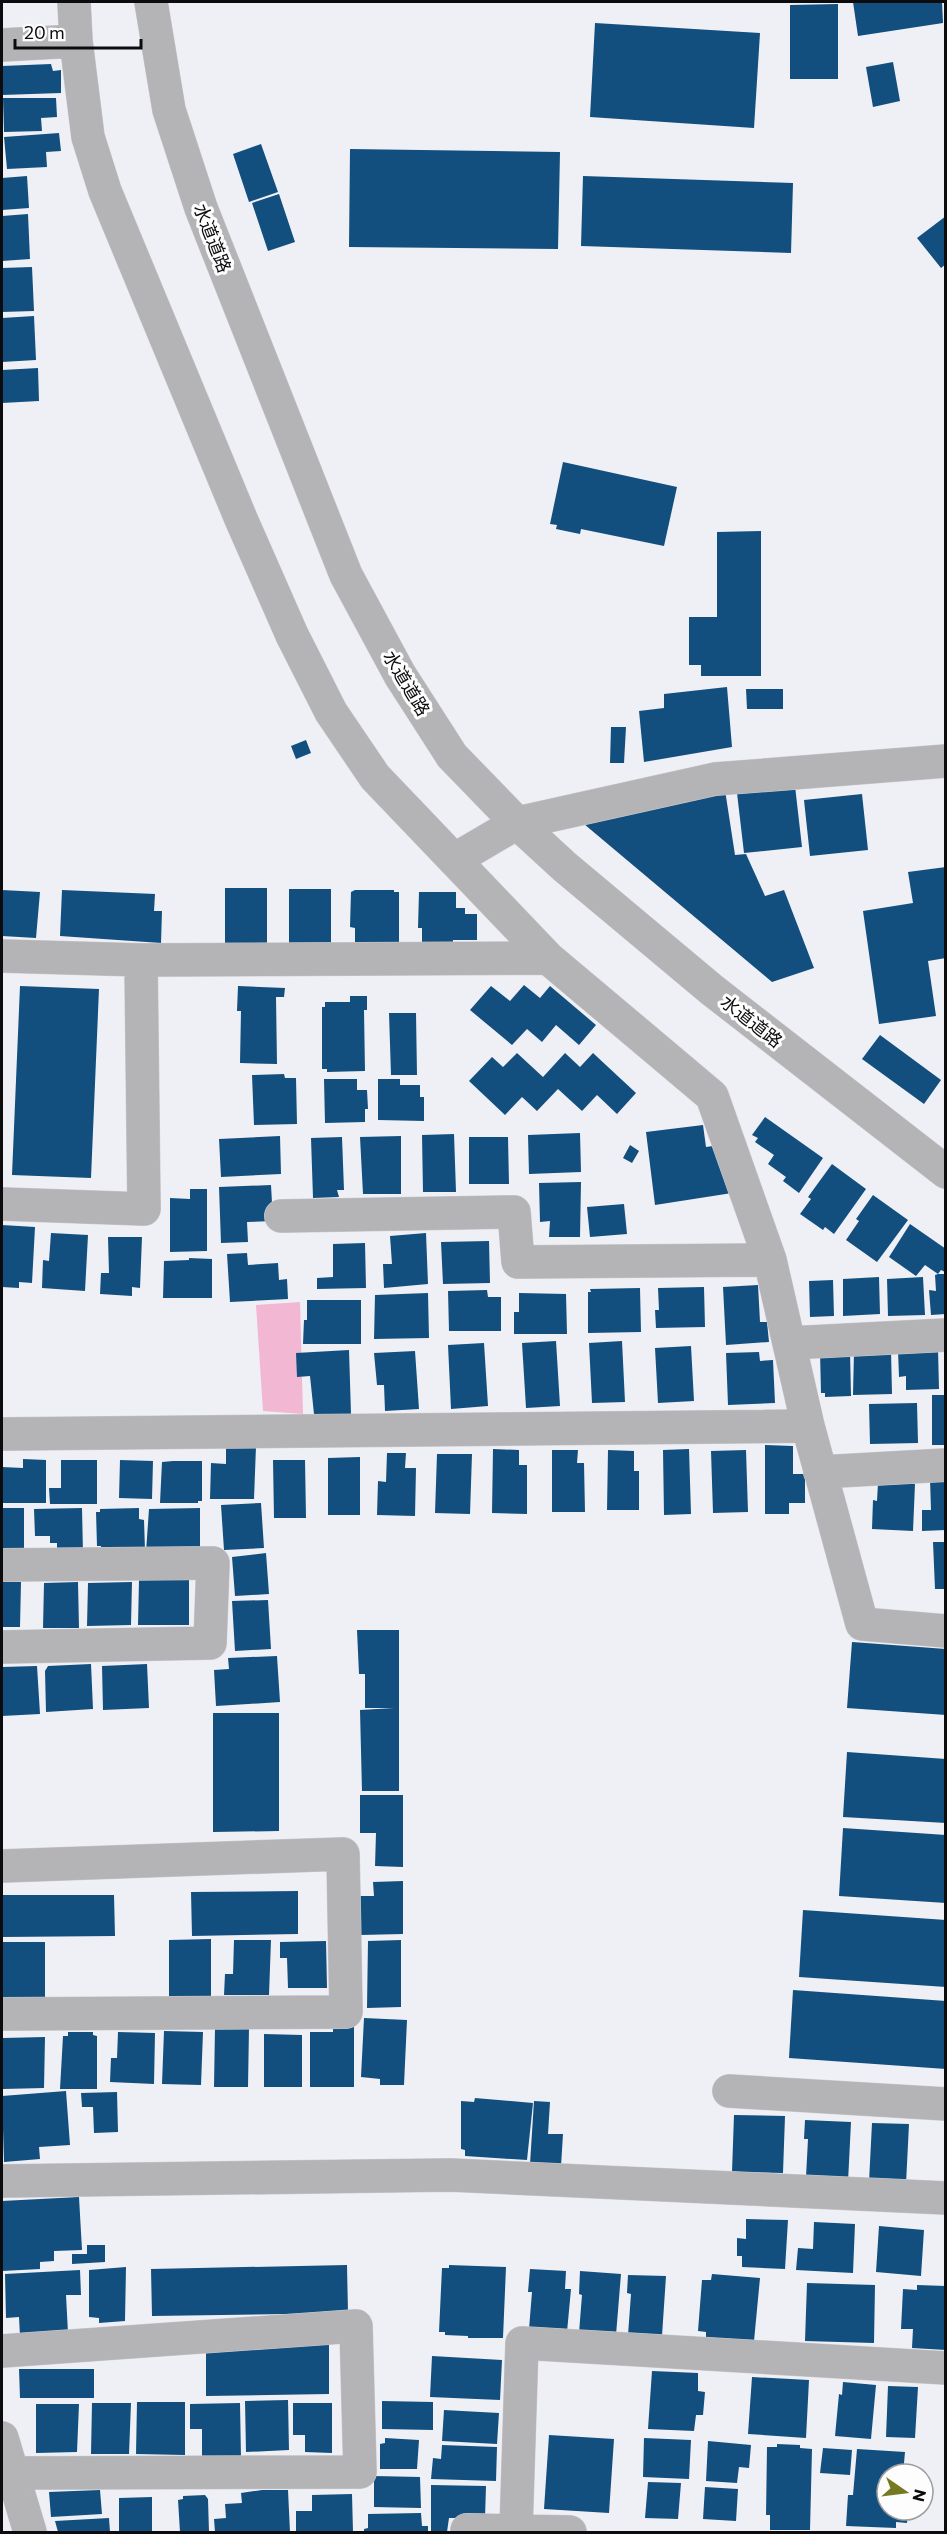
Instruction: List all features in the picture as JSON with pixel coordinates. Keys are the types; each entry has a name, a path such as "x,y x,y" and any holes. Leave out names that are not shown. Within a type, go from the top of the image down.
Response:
{"street":[{"path":"74,2 75,41 88,137 105,191 292,634 331,712 375,777 548,958 712,1096 770,1260 808,1426 862,1624 945,1631"},
{"name":"水道道路","path":"151,2 169,110 201,208 346,575 400,675 452,756 518,823 566,867 712,990 945,1172"},
{"path":"2,45 75,41"},
{"path":"454,860 518,823 715,779 945,761"},
{"path":"2,956 141,960 548,958"},
{"path":"2,1204 144,1209 141,960"},
{"path":"281,1216 514,1212 518,1262 770,1260"},
{"path":"789,1343 945,1335"},
{"path":"2,1434 808,1426"},
{"path":"820,1472 945,1465"},
{"path":"2,1565 213,1563 210,1643 2,1647"},
{"path":"2,1866 343,1854 346,2012 2,2014"},
{"path":"729,2091 945,2104"},
{"path":"2,2181 450,2175 945,2198"},
{"path":"2,2351 356,2326 360,2472 12,2473"},
{"path":"516,2531 522,2343 945,2368"},
{"path":"2,2438 30,2532"},
{"path":"467,2532 467,2530 570,2532"}],"shaded area":[{"path":"300,1302 303,1414 263,1411 256,1305"}],"building":[{"path":"853,2 942,2 943,23 858,36"},
{"path":"838,4 838,79 790,79 790,5"},
{"path":"595,23 760,33 754,128 590,117"},
{"path":"893,62 900,101 873,107 866,67"},
{"path":"51,64 53,71 61,70 61,93 2,95 2,66"},
{"path":"3,98 56,98 57,117 41,118 42,131 4,132"},
{"path":"59,133 61,151 46,152 47,167 7,169 4,137"},
{"path":"261,144 278,192 249,202 233,154"},
{"path":"350,149 560,152 558,249 349,247"},
{"path":"27,176 29,208 2,210 2,178"},
{"path":"583,176 793,183 791,253 581,246"},
{"path":"279,194 295,242 268,251 252,203"},
{"path":"28,214 30,259 2,261 2,216"},
{"path":"946,216 946,264 941,268 917,238"},
{"path":"32,267 34,311 2,312 2,268"},
{"path":"34,316 36,360 2,362 2,318"},
{"path":"38,368 39,401 2,403 2,370"},
{"path":"563,462 677,487 664,546 581,529 580,534 556,529 557,525 550,524"},
{"path":"761,531 761,676 701,676 701,665 689,665 689,617 717,617 717,532"},
{"path":"727,687 732,747 644,762 639,711 664,708 664,694"},
{"path":"746,689 783,689 783,709 747,709"},
{"path":"611,727 626,727 624,763 610,763"},
{"path":"306,740 311,753 296,759 291,746"},
{"path":"795,786 802,847 744,853 737,793"},
{"path":"725,790 735,855 746,854 765,896 784,890 814,968 772,982 584,824"},
{"path":"862,794 868,850 810,856 804,800"},
{"path":"946,867 946,958 928,961 936,1016 879,1024 863,911 913,903 908,872"},
{"path":"225,888 267,888 267,946 252,946 252,943 225,943"},
{"path":"289,889 331,889 331,944 289,944"},
{"path":"2,890 40,892 36,938 2,936"},
{"path":"62,890 155,894 154,911 162,911 161,943 60,936"},
{"path":"355,890 399,892 399,944 355,945 355,928 350,927 351,892"},
{"path":"419,892 456,892 456,908 465,908 465,914 477,914 477,940 453,940 453,946 422,944 422,928 418,928"},
{"path":"524,985 540,998 550,986 596,1025 579,1045 556,1025 542,1042 527,1029 512,1045 470,1010 491,986 510,1001"},
{"path":"20,986 99,989 91,1178 12,1175"},
{"path":"238,986 285,988 284,997 276,997 277,1064 240,1063 241,1011 237,1011"},
{"path":"350,996 367,996 367,1010 364,1010 365,1071 327,1072 327,1069 322,1069 322,1007 325,1007 325,1002 350,1002"},
{"path":"389,1013 416,1013 417,1075 391,1075"},
{"path":"880,1035 941,1080 924,1104 862,1059"},
{"path":"517,1053 543,1077 565,1053 580,1067 593,1053 636,1093 617,1114 597,1095 582,1111 558,1089 537,1111 522,1097 505,1115 469,1081 492,1057 503,1067"},
{"path":"284,1074 285,1078 296,1078 297,1124 254,1125 252,1075"},
{"path":"324,1079 357,1079 357,1090 367,1090 368,1109 365,1109 365,1122 325,1123"},
{"path":"378,1079 400,1079 400,1085 420,1085 420,1097 424,1097 424,1121 378,1120"},
{"path":"765,1117 823,1158 799,1193 783,1181 786,1177 768,1164 774,1155 755,1142 758,1138 752,1135"},
{"path":"703,1125 706,1147 720,1145 732,1193 655,1205 646,1132"},
{"path":"580,1133 581,1172 529,1174 528,1135"},
{"path":"454,1134 456,1192 423,1192 422,1135"},
{"path":"280,1136 281,1174 221,1177 219,1139"},
{"path":"401,1136 401,1194 363,1194 360,1137"},
{"path":"342,1137 344,1190 337,1190 339,1197 313,1198 311,1138"},
{"path":"469,1137 508,1137 509,1184 469,1184"},
{"path":"630,1145 639,1151 632,1163 623,1158"},
{"path":"832,1164 866,1189 834,1234 825,1227 823,1230 800,1214 811,1199 808,1197"},
{"path":"581,1182 580,1237 549,1237 550,1221 540,1222 539,1183"},
{"path":"271,1185 273,1221 247,1222 248,1242 221,1243 219,1187"},
{"path":"190,1189 207,1189 207,1251 170,1252 170,1198 190,1199"},
{"path":"873,1195 908,1220 877,1262 846,1240 859,1221 856,1219"},
{"path":"624,1204 627,1234 590,1237 587,1207"},
{"path":"910,1224 946,1249 945,1272 941,1270 938,1274 925,1265 916,1276 889,1257"},
{"path":"2,1225 35,1227 32,1283 19,1282 19,1288 2,1287"},
{"path":"51,1233 88,1235 85,1291 42,1288 43,1260 49,1261"},
{"path":"426,1233 428,1284 384,1288 383,1264 392,1264 390,1236"},
{"path":"108,1237 142,1237 140,1288 132,1287 132,1296 100,1294 101,1273 109,1273"},
{"path":"489,1241 490,1283 443,1284 441,1242"},
{"path":"365,1243 366,1288 317,1289 317,1278 333,1277 333,1244"},
{"path":"247,1253 248,1265 278,1263 279,1280 287,1279 288,1299 230,1302 227,1254"},
{"path":"189,1258 212,1259 212,1298 163,1298 164,1261 189,1260"},
{"path":"946,1274 946,1314 931,1315 929,1290 936,1291 935,1275"},
{"path":"879,1277 880,1314 843,1316 843,1279"},
{"path":"923,1277 925,1315 888,1316 887,1279"},
{"path":"833,1280 834,1316 810,1317 809,1281"},
{"path":"758,1285 760,1322 767,1322 769,1342 726,1345 723,1287"},
{"path":"704,1287 705,1327 656,1328 655,1310 659,1310 658,1288"},
{"path":"640,1288 641,1332 588,1333 588,1292 591,1292 590,1289"},
{"path":"487,1290 488,1297 501,1297 501,1331 449,1331 448,1291"},
{"path":"428,1293 429,1338 374,1339 375,1295"},
{"path":"519,1293 566,1294 567,1334 514,1334 514,1312 519,1312"},
{"path":"307,1300 361,1300 361,1344 303,1344 304,1320 307,1320"},
{"path":"556,1341 560,1406 526,1408 522,1343"},
{"path":"622,1341 625,1402 592,1403 589,1343"},
{"path":"484,1343 488,1406 451,1409 448,1345"},
{"path":"691,1346 694,1401 658,1403 655,1348"},
{"path":"938,1349 939,1389 906,1390 906,1376 899,1377 898,1350"},
{"path":"349,1350 351,1414 314,1414 310,1376 297,1377 296,1353"},
{"path":"891,1350 892,1394 853,1395 854,1351"},
{"path":"415,1351 419,1409 385,1411 384,1385 377,1385 374,1353"},
{"path":"820,1351 850,1351 851,1396 825,1397 825,1393 821,1393"},
{"path":"759,1352 760,1361 773,1360 775,1403 728,1405 726,1353"},
{"path":"932,1395 946,1395 946,1445 932,1445"},
{"path":"917,1403 918,1443 870,1444 869,1404"},
{"path":"226,1445 256,1446 254,1499 210,1499 211,1463 226,1464"},
{"path":"765,1445 793,1446 793,1474 805,1474 805,1503 789,1503 789,1514 765,1514"},
{"path":"493,1449 519,1450 519,1465 527,1465 527,1514 492,1513"},
{"path":"689,1449 691,1514 664,1515 663,1450"},
{"path":"552,1450 578,1450 577,1463 584,1463 585,1512 552,1512"},
{"path":"608,1450 634,1451 634,1471 639,1471 639,1510 607,1510"},
{"path":"746,1450 748,1512 713,1513 711,1451"},
{"path":"387,1453 406,1453 405,1468 416,1468 415,1516 377,1515 378,1481 386,1482"},
{"path":"437,1454 472,1454 470,1514 435,1513"},
{"path":"360,1457 360,1515 328,1515 328,1458"},
{"path":"23,1459 46,1460 46,1503 2,1503 2,1467 23,1468"},
{"path":"61,1460 97,1460 97,1504 50,1504 49,1488 61,1488"},
{"path":"120,1460 153,1461 152,1499 119,1498"},
{"path":"273,1460 305,1460 306,1518 274,1518"},
{"path":"202,1461 202,1501 198,1503 160,1503 162,1462"},
{"path":"930,1479 946,1479 946,1530 922,1531 922,1510 931,1510"},
{"path":"878,1483 915,1484 913,1531 872,1529 873,1500 877,1501"},
{"path":"261,1503 264,1548 224,1550 221,1505"},
{"path":"2,1508 24,1508 24,1548 2,1549"},
{"path":"82,1508 83,1553 57,1554 57,1543 50,1543 50,1536 35,1536 34,1509"},
{"path":"139,1508 139,1519 144,1520 145,1550 101,1551 101,1546 97,1546 96,1512 100,1512 100,1509"},
{"path":"200,1508 200,1551 146,1552 149,1509"},
{"path":"933,1542 946,1542 946,1589 935,1589"},
{"path":"266,1553 269,1594 235,1596 232,1557"},
{"path":"139,1580 189,1580 189,1625 138,1625"},
{"path":"2,1582 21,1582 20,1627 2,1627"},
{"path":"78,1582 79,1628 43,1628 44,1583"},
{"path":"132,1582 131,1625 87,1626 88,1583"},
{"path":"268,1600 271,1649 235,1651 232,1601"},
{"path":"357,1630 399,1630 399,1791 362,1791 360,1710 394,1708 365,1708 365,1674 359,1674"},
{"path":"852,1642 946,1649 946,1715 847,1708"},
{"path":"277,1656 280,1702 216,1706 214,1670 229,1669 228,1658"},
{"path":"91,1664 93,1709 46,1712 45,1671 48,1666"},
{"path":"147,1664 149,1708 103,1710 102,1666"},
{"path":"37,1666 40,1714 2,1716 2,1667"},
{"path":"213,1713 279,1713 279,1831 213,1832"},
{"path":"847,1752 946,1759 946,1823 843,1817"},
{"path":"360,1795 403,1795 403,1867 375,1866 376,1833 360,1833"},
{"path":"843,1828 946,1835 946,1903 839,1896"},
{"path":"403,1881 403,1934 360,1935 359,1896 374,1896 373,1882"},
{"path":"298,1891 298,1934 192,1936 191,1892"},
{"path":"2,1895 114,1895 115,1936 2,1937"},
{"path":"803,1910 946,1920 946,1987 799,1977"},
{"path":"211,1939 211,1996 169,1996 169,1940"},
{"path":"234,1940 271,1940 269,1995 224,1995 225,1974 233,1974"},
{"path":"401,1940 401,2007 367,2008 368,1941"},
{"path":"326,1941 327,1988 288,1988 287,1958 280,1958 280,1942"},
{"path":"2,1942 45,1942 45,1998 2,1999"},
{"path":"793,1990 946,2001 946,2069 789,2058"},
{"path":"364,2018 407,2020 404,2085 380,2085 380,2079 361,2077"},
{"path":"333,2026 354,2026 354,2087 310,2087 310,2032 333,2032"},
{"path":"215,2028 249,2028 248,2087 214,2087"},
{"path":"164,2031 203,2032 201,2085 162,2084"},
{"path":"68,2032 93,2032 93,2035 97,2036 97,2089 60,2089 63,2036 68,2036"},
{"path":"118,2032 155,2033 154,2084 110,2082 111,2058 117,2058"},
{"path":"264,2034 302,2035 302,2087 264,2087"},
{"path":"45,2037 44,2088 3,2089 3,2038"},
{"path":"66,2091 70,2145 39,2147 40,2159 4,2162 2,2096"},
{"path":"117,2092 118,2132 94,2133 93,2107 82,2107 81,2093"},
{"path":"475,2098 533,2103 527,2160 465,2156 465,2150 461,2149 461,2101 474,2102"},
{"path":"534,2101 550,2102 548,2134 563,2134 561,2166 530,2164"},
{"path":"734,2115 785,2116 783,2173 732,2172"},
{"path":"805,2120 851,2122 848,2182 806,2177 808,2139 804,2139"},
{"path":"872,2123 909,2124 906,2184 869,2182"},
{"path":"79,2197 82,2250 54,2251 54,2261 40,2262 40,2269 2,2271 2,2201"},
{"path":"746,2219 788,2220 785,2269 742,2267 742,2256 737,2256 737,2238 746,2239"},
{"path":"814,2222 855,2224 853,2273 796,2270 798,2248 813,2249"},
{"path":"879,2226 924,2230 921,2276 876,2272"},
{"path":"87,2245 105,2245 105,2262 72,2264 72,2254 87,2254"},
{"path":"347,2265 348,2313 152,2316 151,2269"},
{"path":"449,2265 506,2267 503,2338 468,2338 468,2336 445,2335 445,2332 439,2332 442,2268 449,2268"},
{"path":"126,2267 125,2321 99,2323 99,2318 89,2317 89,2270"},
{"path":"530,2269 566,2271 565,2289 571,2289 567,2332 529,2329 532,2292 528,2292"},
{"path":"80,2270 81,2295 66,2295 68,2333 20,2336 19,2317 6,2318 5,2274"},
{"path":"580,2271 621,2274 616,2335 579,2333 582,2295 579,2294"},
{"path":"712,2274 760,2278 754,2341 706,2338 706,2332 698,2331 702,2280 711,2280"},
{"path":"628,2275 666,2276 662,2336 628,2335 631,2294 627,2293"},
{"path":"807,2283 875,2285 874,2343 805,2341"},
{"path":"917,2285 946,2286 946,2350 912,2348 913,2329 901,2329 903,2289 917,2290"},
{"path":"329,2339 329,2394 206,2396 206,2343 298,2347 298,2340"},
{"path":"432,2356 502,2360 500,2400 430,2397"},
{"path":"19,2369 94,2369 94,2398 20,2398"},
{"path":"652,2371 698,2373 698,2391 705,2392 703,2415 696,2415 694,2431 648,2429"},
{"path":"752,2377 809,2380 806,2438 748,2434"},
{"path":"843,2382 876,2385 871,2439 835,2436 839,2394 842,2395"},
{"path":"888,2386 918,2387 915,2438 886,2437"},
{"path":"288,2400 289,2450 246,2452 245,2401"},
{"path":"382,2401 433,2402 433,2430 382,2429"},
{"path":"137,2402 185,2402 185,2455 136,2454"},
{"path":"92,2403 131,2403 129,2454 91,2454"},
{"path":"240,2403 241,2458 202,2459 202,2429 190,2429 190,2404"},
{"path":"293,2403 332,2403 332,2453 305,2452 305,2435 293,2435"},
{"path":"36,2404 79,2404 77,2452 36,2453"},
{"path":"444,2410 499,2413 497,2444 442,2441"},
{"path":"549,2435 614,2439 609,2513 544,2509"},
{"path":"385,2438 419,2440 417,2469 380,2469 380,2444 385,2443"},
{"path":"644,2438 691,2440 689,2479 643,2477"},
{"path":"708,2441 751,2445 749,2468 739,2467 737,2483 706,2481"},
{"path":"777,2444 800,2445 800,2448 812,2449 810,2530 770,2530 770,2515 766,2515 767,2447 777,2447"},
{"path":"442,2445 497,2447 496,2481 431,2479 433,2458 441,2459"},
{"path":"823,2448 852,2450 850,2475 820,2473"},
{"path":"857,2449 905,2452 904,2462 875,2462 875,2522 896,2522 896,2528 846,2526 848,2495 853,2495"},
{"path":"374,2476 420,2477 421,2508 374,2507"},
{"path":"648,2482 681,2483 678,2519 645,2518"},
{"path":"431,2485 486,2486 485,2518 449,2518 447,2532 431,2532"},
{"path":"705,2487 738,2489 736,2521 703,2519"},
{"path":"100,2490 102,2514 51,2517 49,2492"},
{"path":"288,2490 290,2532 215,2532 214,2519 226,2518 225,2504 242,2503 241,2493"},
{"path":"352,2494 353,2532 296,2532 296,2511 312,2511 312,2495"},
{"path":"205,2495 208,2499 209,2532 180,2532 178,2500 183,2499 183,2496"},
{"path":"152,2497 152,2532 119,2532 119,2498"},
{"path":"421,2513 422,2526 428,2526 428,2532 364,2532 364,2529 368,2528 368,2514"},
{"path":"109,2518 110,2532 58,2532 55,2521"}]}
